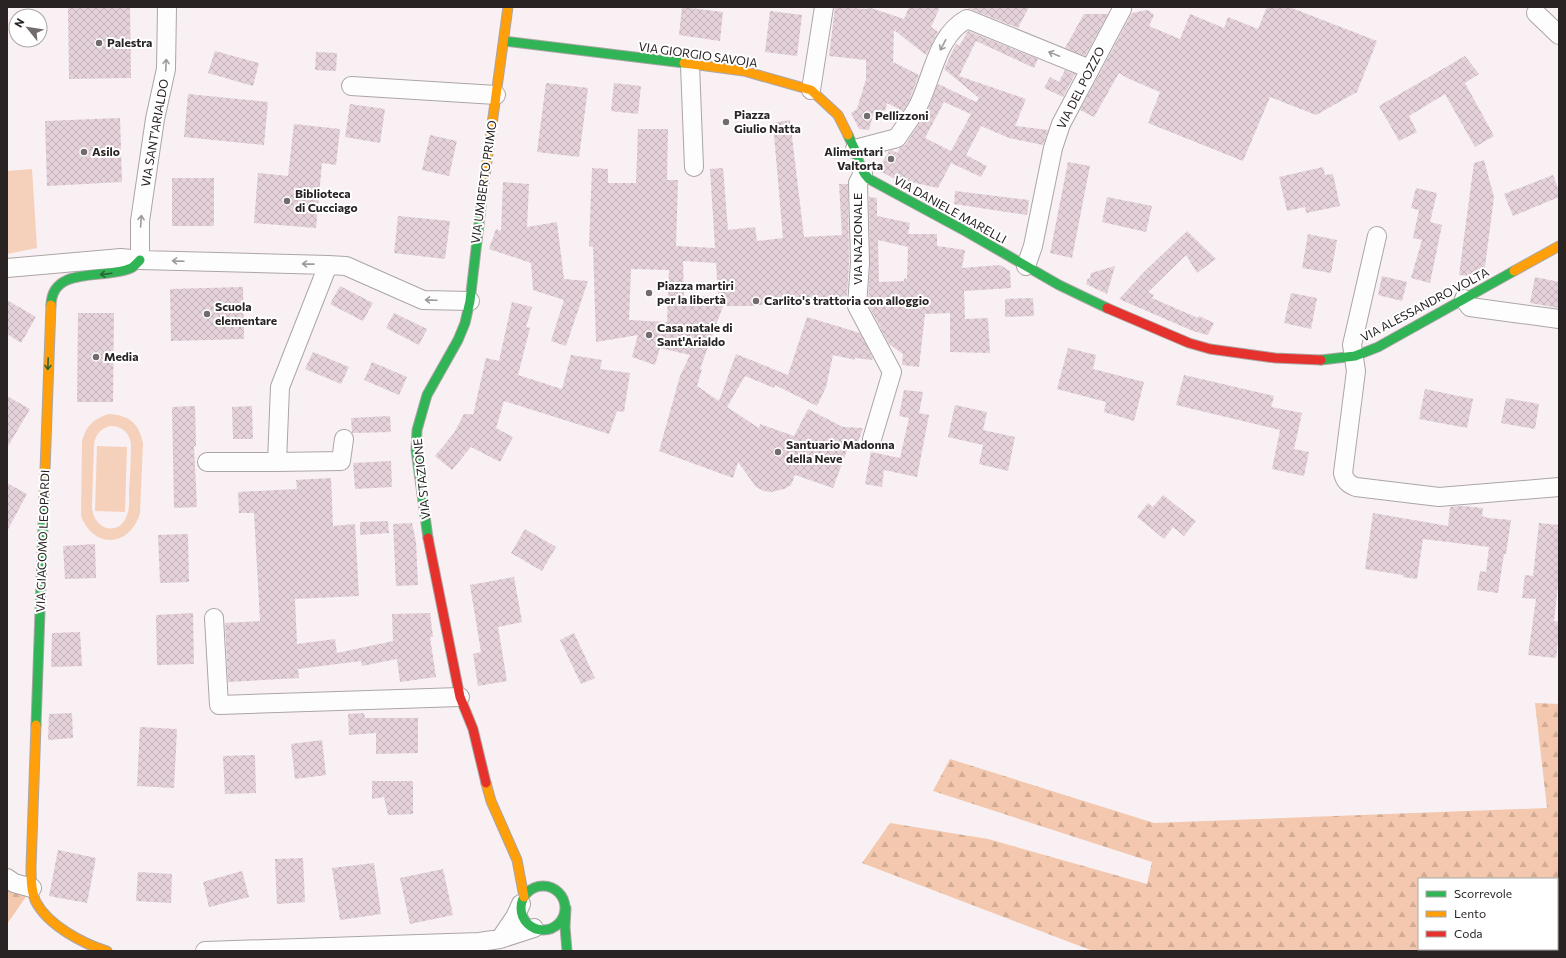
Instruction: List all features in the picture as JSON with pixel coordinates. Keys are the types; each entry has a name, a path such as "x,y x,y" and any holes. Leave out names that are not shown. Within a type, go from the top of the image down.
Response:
{"street":[{"name":"VIA SANT'ARIALDO","path":"140,260 140,221 155,119 166,69 167,7"},
{"name":"VIA UMBERTO PRIMO","path":"474,270 477,231 508,7"},
{"path":"811,90 824,7"},
{"name":"VIA DEL POZZO","path":"1026,266 1033,246 1053,148 1061,124 1122,7"},
{"path":"1536,13 1559,34"},
{"path":"855,149 897,138 918,107 944,43 959,23 967,19 1090,69"},
{"name":"VIA GIORGIO SAVOJA","path":"504,41 744,71 811,90 838,115 855,149 858,162 863,173"},
{"path":"690,65 694,167"},
{"path":"351,86 496,95"},
{"name":"VIA DANIELE MARELLI","path":"863,173 878,185 1026,266"},
{"name":"VIA NAZIONALE","path":"863,173 858,183 860,263 857,306 892,372 872,439"},
{"path":"1377,236 1352,345 1355,356 1356,371 1343,473 1345,479 1356,487 1439,497 1559,487"},
{"name":"VIA ALESSANDRO VOLTA","path":"1026,266 1096,303 1189,343 1210,349 1275,358 1314,361 1355,356 1378,347 1559,246"},
{"path":"7,268 121,258 140,260 346,266 423,300 470,301"},
{"name":"VIA GIACOMO LEOPARDI","path":"107,951 100,950 64,931 50,919 37,903 32,888 31,868 50,301 53,291 62,282 76,277 119,272 132,268 140,260"},
{"path":"277,462 280,387 328,265"},
{"name":"VIA STAZIONE","path":"474,270 470,301 465,323 458,340 427,395 417,430 416,450 425,523 460,696 473,729 491,800 513,849 522,901"},
{"path":"1464,299 1470,307 1559,319"},
{"path":"207,462 341,460 344,439"},
{"path":"214,618 219,705 460,696"},
{"name":"VIA STAZIONE","path":"513,849 526,864"},
{"path":"538,875 558,890 563,896 566,907 565,927 567,951"},
{"path":"7,878 14,883 32,888"},
{"path":"501,945 522,901 532,888 542,885 551,886"},
{"path":"522,901 524,918 537,929 551,937"},
{"path":"205,951 479,942 501,945 537,929 548,930 556,926 562,920 566,907"}],"shaded area":[{"path":"32,169 37,248 7,254 7,171"},
{"path":"108,414 122,416 132,421 139,430 143,443 140,513 135,524 128,533 120,538 112,540 103,539 94,535 87,527 81,516 82,442 90,424","holes":["114,426 124,430 127,433 131,444 129,503 128,512 123,522 119,526 107,528 96,521 93,514 94,444 97,435 101,430"]},
{"path":"97,446 127,447 125,512 95,511"}],"green space":[{"path":"1535,703 1559,704 1559,951 1093,951 862,863 890,823 988,839 1147,884 1152,862 933,791 950,759 1154,823 1547,808"},
{"path":"7,872 32,888 7,924"}],"building":[{"name":"Palestra","path":"68,7 130,7 131,78 69,79"},
{"path":"682,7 723,12 720,41 679,35"},
{"path":"835,7 867,9 868,7 904,19 909,7 940,7 931,27 938,32 926,55 894,30 893,62 919,75 909,101 903,111 887,103 885,111 874,111 869,130 859,129 851,113 857,109 866,79 866,60 829,56"},
{"path":"965,7 1029,7 1018,28"},
{"path":"1267,7 1289,7 1377,41 1357,92 1316,115 1270,97 1243,161 1148,123 1160,92 1119,73 1094,117 1080,110 1132,13 1148,10 1154,15 1149,26 1180,39 1190,14 1224,28 1228,17 1258,29"},
{"path":"770,11 802,15 797,56 765,52"},
{"path":"1084,14 1108,14 1085,56 1065,48"},
{"path":"968,31 1038,59 1034,68 976,41 959,76 1026,99 1015,126 1048,130 1043,145 1009,138 981,126 966,155 987,166 981,177 951,163 938,188 893,178 878,170 889,151 892,150 897,153 900,148 906,144 927,111 938,84 976,102 979,98 944,69 956,44 959,46","holes":["944,102 971,114 951,151 925,138"]},
{"path":"215,51 259,63 253,86 208,73"},
{"path":"316,52 337,53 336,71 315,70"},
{"path":"1465,56 1479,74 1465,83 1494,136 1475,147 1445,94 1409,116 1417,132 1399,141 1379,106"},
{"path":"1065,70 1075,74 1063,97 1044,88 1050,77 1059,82"},
{"path":"546,83 588,88 579,157 537,152"},
{"path":"614,83 641,86 638,114 611,111"},
{"path":"188,94 268,102 264,145 184,137"},
{"path":"350,104 385,109 380,143 345,137"},
{"name":"Asilo","path":"120,118 122,182 47,186 45,121"},
{"path":"790,120 804,237 842,235 839,184 848,184 849,263 847,296 750,306 723,306 700,369 702,369 697,386 719,401 736,354 788,375 807,317 860,333 873,358 872,360 855,358 855,360 833,355 826,387 817,406 775,385 774,388 745,376 727,407 759,428 760,424 794,436 808,409 843,427 863,428 855,451 848,448 833,488 795,475 791,485 784,489 771,492 764,491 756,487 738,462 733,478 659,451 680,376 690,355 660,348 655,365 632,357 638,335 596,342 593,247 589,246 592,168 608,169 608,183 636,183 638,129 668,129 667,180 678,180 676,246 715,248 710,169 723,168 728,230 755,227 757,241 783,238 773,123","holes":["683,261 716,263 718,296 684,297","631,269 669,270 667,322 629,320"]},
{"path":"294,124 340,129 336,165 322,163 316,228 254,223 258,173 288,176"},
{"path":"430,135 457,141 449,176 422,170"},
{"path":"1484,160 1494,197 1484,274 1478,277 1459,275 1474,163"},
{"path":"1068,162 1090,166 1072,258 1050,253"},
{"path":"1323,167 1325,175 1333,174 1340,206 1306,213 1305,207 1287,211 1279,177"},
{"path":"1553,175 1559,191 1559,197 1513,216 1504,194"},
{"path":"172,178 214,178 214,226 172,226"},
{"path":"503,182 529,184 527,227 557,222 564,279 588,281 566,346 551,341 564,300 533,290 531,263 489,249 496,229 501,231"},
{"path":"1416,188 1437,193 1430,222 1442,225 1430,283 1411,278 1422,240 1413,238 1419,210 1411,208"},
{"path":"955,191 1029,200 1027,215 954,204"},
{"path":"869,197 877,198 877,216 910,223 908,234 937,234 937,246 965,250 962,268 1000,265 1010,271 1011,288 964,291 965,319 988,318 990,353 950,352 950,313 925,314 919,367 902,365 903,354 889,344 868,304 870,263","holes":["878,240 908,247 907,278 904,279 904,281 879,282"]},
{"path":"1107,197 1152,206 1146,232 1102,222"},
{"path":"398,216 450,221 445,259 394,253"},
{"path":"1187,231 1216,259 1197,273 1186,255 1148,292 1154,295 1152,298 1198,318 1199,316 1214,323 1208,335 1193,331 1119,299 1144,272"},
{"path":"1308,234 1337,240 1331,273 1302,268"},
{"path":"1115,266 1107,294 1086,284 1088,278 1090,279 1091,273"},
{"path":"1382,276 1407,282 1402,301 1378,295"},
{"path":"1535,277 1559,282 1559,308 1530,303"},
{"path":"340,286 373,303 363,321 330,304"},
{"name":"Scuola elementare","path":"243,287 244,339 171,341 170,289"},
{"path":"1291,293 1317,298 1311,329 1284,323"},
{"path":"1033,298 1034,316 1005,317 1005,299"},
{"path":"7,300 36,317 21,343 7,334"},
{"path":"512,302 532,307 526,327 530,328 518,375 562,389 571,355 602,360 600,369 630,373 624,412 617,411 609,434 504,401 496,428 513,437 500,462 471,447 452,470 435,456 454,433 464,414 473,415 486,358 499,361"},
{"name":"Media","path":"78,313 114,313 113,402 77,402"},
{"path":"394,313 427,329 419,345 386,328"},
{"path":"1068,348 1096,355 1093,369 1144,382 1134,421 1104,412 1106,402 1057,389"},
{"path":"313,352 349,367 341,384 305,369"},
{"path":"372,362 407,377 399,395 364,380"},
{"path":"1184,375 1274,396 1271,407 1302,413 1294,449 1309,452 1304,476 1272,469 1280,430 1176,405"},
{"path":"1425,389 1473,399 1467,428 1419,419"},
{"path":"904,390 923,392 919,413 929,415 917,477 884,470 882,487 865,484 871,452 900,458 909,418 899,416"},
{"path":"7,396 30,409 7,448"},
{"path":"1506,398 1539,404 1535,429 1501,423"},
{"path":"955,405 987,412 983,430 1015,437 1008,471 979,464 983,445 948,437"},
{"path":"195,406 196,446 194,446 197,507 174,508 172,407"},
{"path":"252,406 253,439 233,439 232,407"},
{"path":"390,416 391,432 352,433 351,418"},
{"path":"391,461 392,487 355,489 353,463"},
{"path":"331,478 333,526 355,524 359,596 295,599 297,644 335,639 337,653 393,641 392,614 430,613 433,637 430,637 436,677 400,682 397,659 362,666 361,661 298,669 299,678 228,682 225,623 260,621 254,513 239,513 238,492 297,489 296,480"},
{"path":"7,483 27,494 7,531"},
{"path":"1163,495 1196,521 1184,536 1173,527 1164,539 1137,517 1148,503 1153,507"},
{"path":"1462,506 1483,508 1482,516 1488,518 1511,520 1498,593 1477,590 1480,571 1486,572 1489,547 1423,539 1417,579 1403,577 1403,575 1365,569 1373,513 1448,526 1450,507"},
{"path":"388,521 389,533 360,535 360,522"},
{"path":"412,523 416,542 418,585 396,586 393,524"},
{"path":"1539,523 1559,525 1559,577 1554,621 1559,622 1556,658 1528,655 1536,599 1522,598 1525,575 1533,576"},
{"path":"525,529 556,547 542,571 511,553"},
{"path":"188,534 189,582 160,583 158,535"},
{"path":"95,544 96,578 65,579 63,546"},
{"path":"514,577 522,622 498,627 507,681 478,686 473,654 481,652 470,585"},
{"path":"193,613 194,664 157,665 156,615"},
{"path":"80,632 82,666 51,667 52,633"},
{"path":"574,633 595,678 581,684 560,640"},
{"path":"72,713 73,738 48,740 49,714"},
{"path":"364,713 365,718 418,718 418,753 376,754 376,733 349,735 348,714"},
{"path":"140,727 177,729 174,788 137,786"},
{"path":"322,740 326,775 295,779 291,744"},
{"path":"255,755 256,793 225,794 223,756"},
{"path":"372,781 413,781 413,814 388,815 384,797 372,799"},
{"path":"58,850 96,858 87,903 49,896"},
{"path":"303,858 305,902 277,904 275,859"},
{"path":"374,863 381,914 340,920 332,868"},
{"path":"443,869 453,915 410,924 400,878"},
{"path":"242,871 249,897 209,907 203,882"},
{"path":"138,872 172,874 171,903 136,901"}],"traffic: fast":[{"path":"504,41 684,63"},
{"path":"848,135 862,169 869,179 967,232 1059,285 1107,308"},
{"path":"428,538 416,450 417,430 427,395 458,340 465,323 470,301 482,198"},
{"path":"51,305 54,292 60,284 70,279 82,276 120,271 134,266 140,260"},
{"path":"1321,360 1355,356 1378,347 1514,271"},
{"path":"36,725 44,498"},
{"path":"547,886 559,892 564,900 565,908 564,916 559,924 551,929 539,930 527,924 522,916 521,904 527,892 535,887 547,886"},
{"path":"566,908 565,927 567,951"}],"traffic: slow":[{"path":"482,198 508,7"},
{"path":"684,63 744,71 811,90 838,115 848,135"},
{"path":"1514,271 1559,246"},
{"path":"44,498 51,305"},
{"path":"36,725 31,868 34,898 42,910 57,926 87,944 107,951"},
{"path":"486,783 491,801 517,860 524,897"}],"traffic: jam":[{"path":"1107,308 1189,343 1210,349 1275,358 1321,360"},
{"path":"428,538 460,697 473,729 486,783"}],"place":[{"name":"Palestra","path":"99,43"},
{"name":"Pellizzoni","path":"867,116"},
{"name":"Piazza Giulio Natta","path":"726,122"},
{"name":"Asilo","path":"84,152"},
{"name":"Alimentari Valtorta","path":"891,159"},
{"name":"Biblioteca di Cucciago","path":"287,201"},
{"name":"Piazza martiri per la libertà","path":"649,293"},
{"name":"Carlito's trattoria con alloggio","path":"756,301"},
{"name":"Scuola elementare","path":"207,314"},
{"name":"Casa natale di Sant'Arialdo","path":"649,335"},
{"name":"Media","path":"96,357"},
{"name":"Santuario Madonna della Neve","path":"778,452"}]}
